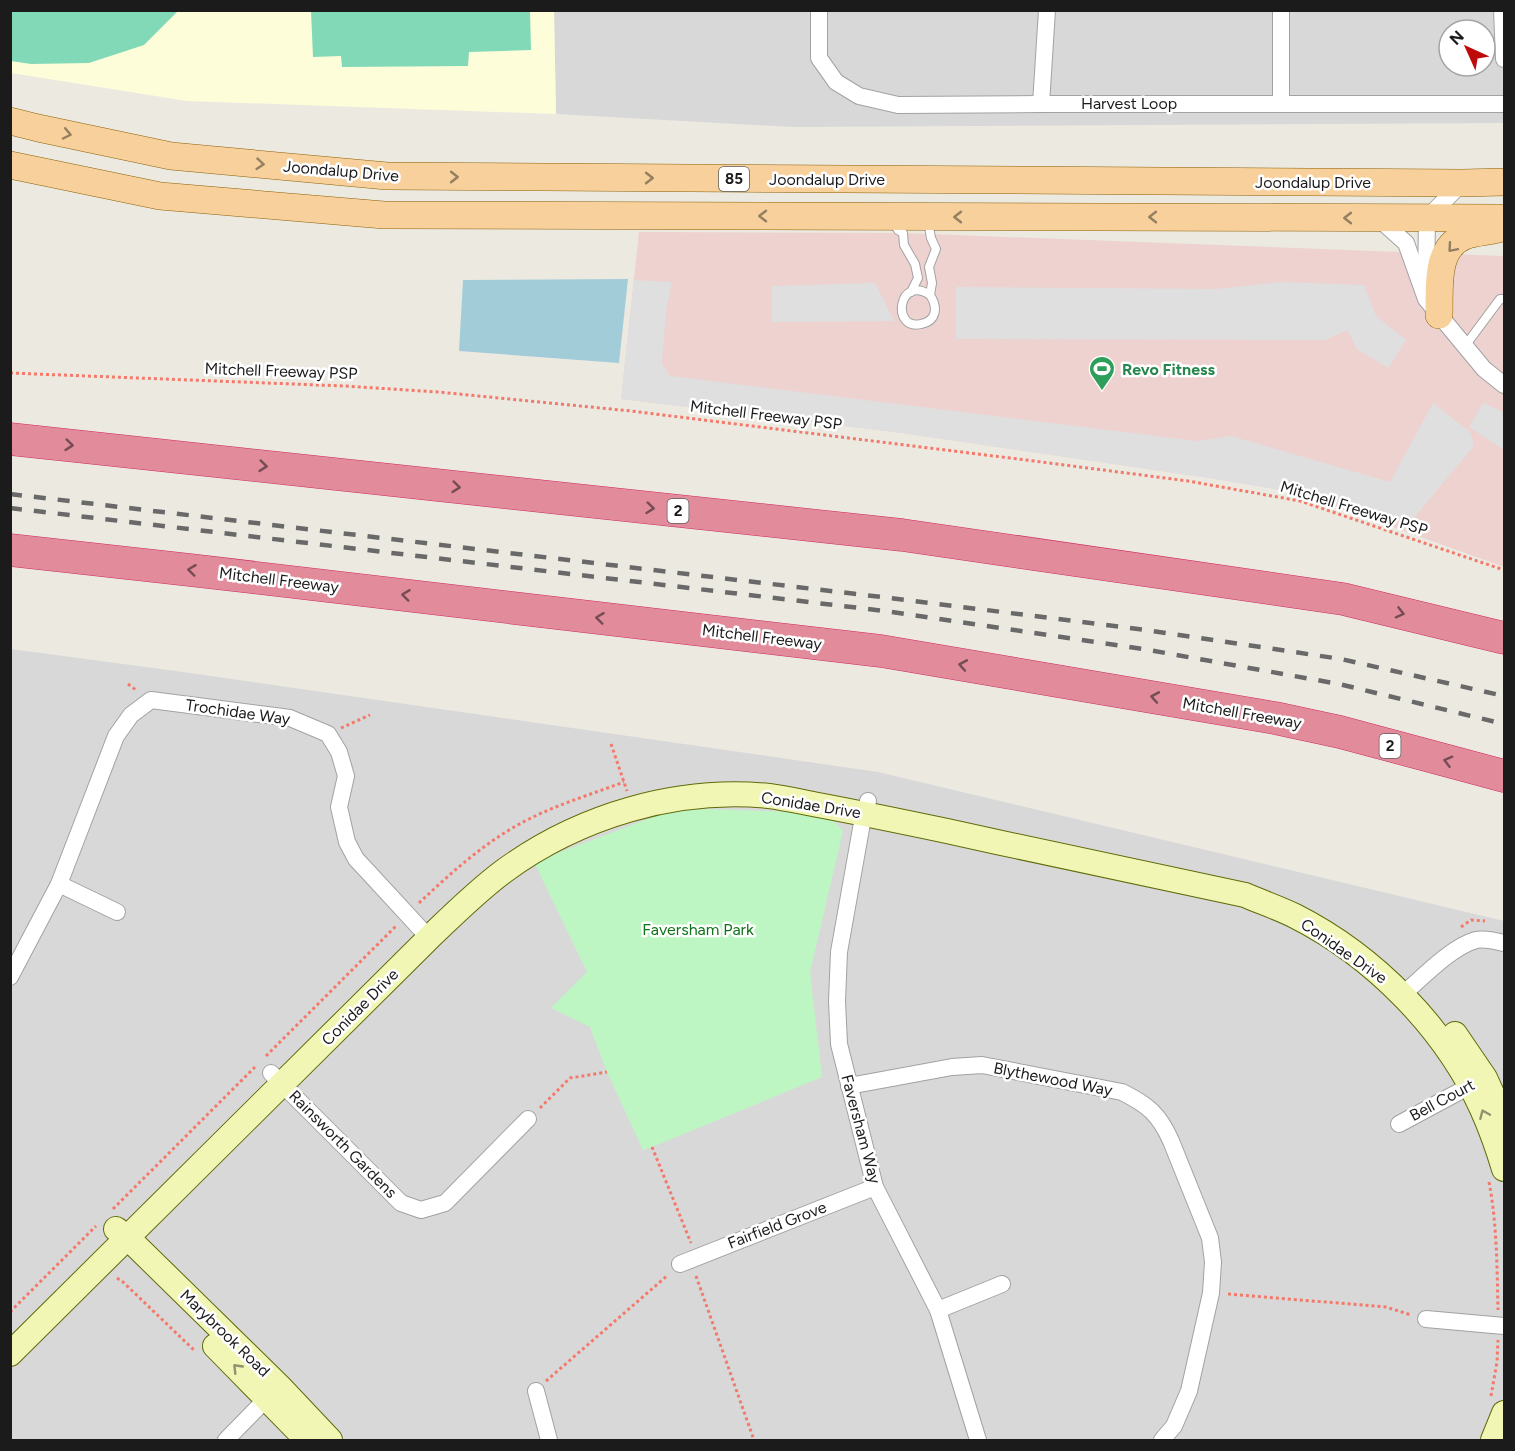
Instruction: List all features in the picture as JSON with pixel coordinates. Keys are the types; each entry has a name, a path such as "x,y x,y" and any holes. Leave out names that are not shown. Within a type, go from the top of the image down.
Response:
{"highway":[{"name":"2","path":"10,439 902,536 1343,599 1504,638"},
{"name":"Mitchell Freeway","path":"10,550 881,651 1275,718 1340,732 1504,776"}],"main road":[{"name":"Joondalup Drive","path":"10,121 171,156 387,176 1504,182"},
{"name":"85","path":"10,165 160,196 384,215 1504,218"},
{"path":"864,179 906,194 914,199 927,217"},
{"path":"1433,307 1441,266 1447,252 1454,244 1463,237 1504,227"}],"street":[{"name":"Harvest Loop","path":"819,10 819,58 836,82 859,96 898,105 1504,104"},
{"path":"1041,104 1047,10"},
{"path":"1281,10 1281,103"},
{"path":"1502,10 1504,59"},
{"path":"1433,307 1427,218 1462,183"},
{"path":"1378,218 1406,243 1433,307 1484,369 1504,385"},
{"name":"Trochidae Way","path":"10,977 59,884 116,736 131,716 151,700 290,718 328,734"},
{"path":"328,734 339,752 346,776 339,807 347,842 356,859 418,926"},
{"name":"Conidae Drive","path":"10,1333 113,1231 277,1078 418,926 477,872 530,836 626,788 747,783 770,785 866,807 1229,877 1283,897 1329,920 1455,1033 1477,1081 1504,1120"},
{"name":"Conidae Drive","path":"418,926 471,899 522,859 573,830 640,807 684,797 751,795 866,807"},
{"name":"Faversham Way","path":"866,807 839,952 837,1001 839,1044 875,1187 939,1310 978,1440"},
{"path":"59,884 117,912"},
{"path":"1408,989 1459,948 1477,940 1494,940 1504,943"},
{"name":"Blythewood Way","path":"849,1086 952,1067 982,1065 1122,1092 1141,1101 1157,1116 1165,1127 1210,1238 1213,1262 1211,1293 1189,1391 1174,1426 1162,1440"},
{"name":"Rainsworth Gardens","path":"277,1078 401,1203 421,1210 445,1203 528,1119"},
{"name":"Conidae Drive","path":"1477,1081 1485,1117 1504,1169"},
{"name":"Bell Court","path":"1399,1124 1477,1081"},
{"name":"Fairfield Grove","path":"689,1260 875,1187"},
{"name":"Conidae Drive","path":"10,1354 113,1231"},
{"name":"Marybrook Road","path":"113,1231 273,1392 330,1440"},
{"path":"939,1310 1002,1284"},
{"path":"1425,1319 1504,1326"},
{"path":"536,1390 549,1440"},
{"path":"226,1440 273,1392"},
{"name":"Marybrook Road","path":"273,1392 308,1440"},
{"path":"1493,1440 1504,1413"}],"lane":[{"path":"890,216 898,230 903,233 904,245 915,264 918,278 911,292"},
{"path":"927,217 931,238 936,249 929,267 932,283 930,295"},
{"path":"918,290 930,295 935,302 932,318 916,325 908,322 902,314 901,305 904,297 918,290"},
{"path":"1465,346 1500,299 1504,299"}],"path":[{"name":"Mitchell Freeway PSP","path":"10,373 344,386 438,392 631,411 1188,481 1300,501 1504,570"},
{"path":"328,734 370,715"},
{"path":"10,1312 113,1231 418,926 459,867 480,850 529,819 626,788 611,744"},
{"path":"528,1119 570,1078 607,1072"},
{"path":"652,1147 689,1260 754,1440"},
{"path":"536,1390 689,1260"},
{"path":"1211,1293 1386,1307 1425,1319"}],"shaded area":[{"path":"10,11 554,11 556,114 187,101 11,73"},
{"path":"554,11 1504,11 1504,123 793,127 556,114"},
{"path":"639,232 903,233 1504,256 1504,567 1287,491 902,433 621,399"},
{"path":"634,280 672,282 666,310 662,364 670,376 1197,441 1231,436 1390,482 1433,403 1470,432 1474,446 1412,520 1287,491 1209,478 902,433 621,399"},
{"path":"1280,282 1364,285 1376,316 1406,340 1388,368 1357,349 1347,330 1325,340 956,339 956,287 1216,289"},
{"path":"875,283 894,321 772,322 772,286"},
{"path":"1483,403 1504,412 1504,450 1469,427"},
{"path":"11,649 878,772 1504,921 1504,1440 11,1440"}],"green space":[{"path":"10,11 178,11 144,45 89,63 31,64 11,61"},
{"path":"311,11 530,11 531,50 469,52 468,66 342,67 341,56 313,57"},
{"name":"Faversham Park","path":"677,808 826,813 843,831 810,972 822,1077 643,1150 607,1072 590,1027 551,1008 587,972 534,862"}],"water":[{"path":"628,279 619,363 459,351 463,280"}],"railway":[{"path":"10,494 1146,630 1341,659 1504,696"},
{"path":"10,508 885,611 1143,649 1339,684 1504,724"}],"place":[{"name":"Revo Fitness","path":"1102,392"}]}
